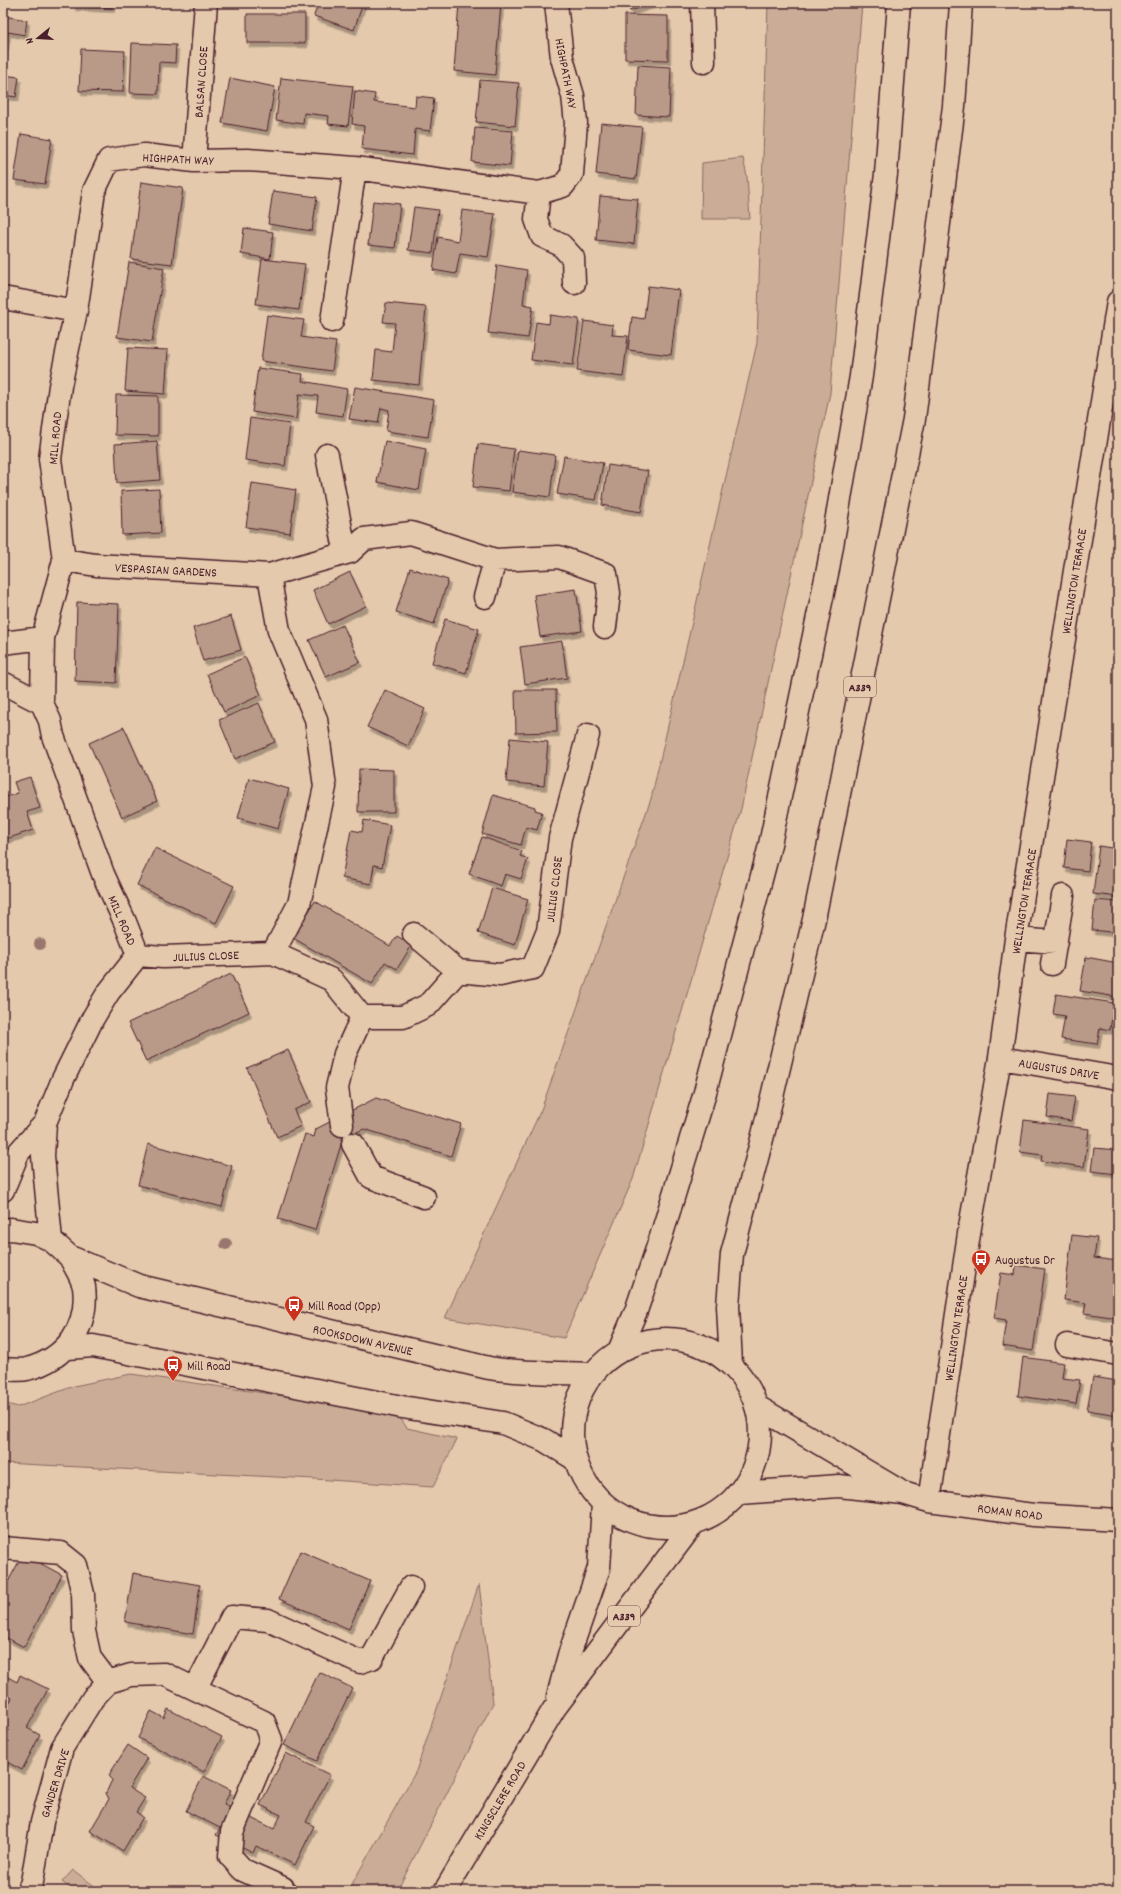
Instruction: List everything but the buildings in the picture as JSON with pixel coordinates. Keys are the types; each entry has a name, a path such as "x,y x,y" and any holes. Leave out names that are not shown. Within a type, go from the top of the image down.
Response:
{"main road":[{"name":"BALSAN CLOSE","path":"194,161 206,3"},
{"name":"HIGHPATH WAY","path":"76,311 94,191 109,160 144,155 194,161 248,160 355,168 540,193 563,186 572,174 576,123 573,96 562,58 556,3"},
{"path":"702,3 704,62"},
{"path":"619,1351 636,1311 661,1237 706,1088 769,848 823,592 861,376 886,174 899,3"},
{"name":"A339","path":"730,1364 728,1306 732,1254 763,1135 814,919 914,419 954,106 961,3"},
{"path":"332,321 355,168"},
{"path":"540,193 536,219 542,236 561,246 573,258 574,283"},
{"path":"3,298 76,311"},
{"name":"WELLINGTON TERRACE","path":"929,1501 970,1227 1000,1058 1016,939 1118,302"},
{"name":"MILL ROAD","path":"3,1190 18,1153 44,1123 63,1079 93,1018 108,993 138,956 125,922 103,874 56,743 50,721 42,703 43,638 64,560 50,459 60,386 76,311"},
{"path":"327,454 342,540 350,552"},
{"name":"VESPASIAN GARDENS","path":"64,560 96,566 269,575 350,552 364,539 411,533 495,560 559,557 606,574 609,593 604,628"},
{"path":"485,597 495,560"},
{"path":"269,575 279,631 316,719 325,787 299,904 274,953"},
{"path":"3,643 43,638"},
{"path":"3,682 42,703"},
{"name":"JULIUS CLOSE","path":"458,971 500,975 533,968 548,930 560,838 588,735"},
{"path":"1052,964 1064,896"},
{"path":"342,1125 337,1088 345,1054 362,1017 403,1017 428,1006 458,971 414,934"},
{"path":"1016,939 1056,942"},
{"name":"JULIUS CLOSE","path":"138,956 163,957 274,953 332,980 362,1017"},
{"name":"AUGUSTUS DRIVE","path":"1000,1058 1118,1078"},
{"name":"MILL ROAD","path":"44,1123 42,1156 51,1240"},
{"path":"353,1144 371,1177 424,1198"},
{"name":"ROOKSDOWN AVENUE","path":"3,1230 12,1229 36,1233 51,1240 70,1257 139,1286 509,1372 559,1372 592,1374"},
{"name":"ROOKSDOWN AVENUE","path":"3,1369 26,1369 54,1359 67,1348 81,1324 85,1300 84,1285 70,1257"},
{"path":"677,1339 706,1347 730,1364 741,1376 750,1390 756,1406 760,1428 758,1452 751,1474 739,1493 726,1506 716,1513 694,1523 671,1527 646,1526 624,1517 603,1504 586,1484 575,1459 571,1430 577,1400 592,1374 619,1351 647,1340 677,1339"},
{"path":"1066,1345 1118,1354"},
{"path":"67,1348 93,1346 402,1407 503,1423 544,1440 575,1459"},
{"name":"ROMAN ROAD","path":"756,1406 903,1493"},
{"name":"ROMAN ROAD","path":"739,1493 839,1486 903,1493 929,1501 1033,1515 1118,1520"},
{"name":"KINGSCLERE ROAD","path":"554,1709 569,1655 600,1568 603,1504"},
{"name":"KINGSCLERE ROAD","path":"445,1891 554,1709 694,1523"},
{"path":"3,1548 61,1553 76,1565 83,1594 84,1631 90,1658 108,1682 132,1675 164,1674 264,1722 271,1740 232,1832 229,1844 230,1856 243,1870 283,1888"},
{"path":"195,1689 232,1617 268,1620 360,1662 372,1658 411,1587"},
{"name":"GANDER DRIVE","path":"28,1891 32,1882 42,1822 62,1748 93,1698 108,1682"}],"shaded area":[{"path":"768,3 862,3 830,393 741,809 633,1179 564,1338 445,1318 541,1110 651,799 757,343"},
{"path":"743,158 747,177 750,219 701,219 702,163"},
{"path":"131,1374 396,1412 407,1428 457,1439 433,1487 315,1479 3,1463 3,1403 18,1407 74,1386"},
{"path":"479,1584 493,1703 397,1891 348,1891 416,1771"},
{"path":"73,1870 101,1891 74,1891 62,1882"}],"place":[{"name":"Augustus Dr","path":"981,1276"},
{"name":"Mill Road (Opp)","path":"294,1322"},
{"name":"Mill Road","path":"173,1382"}]}
